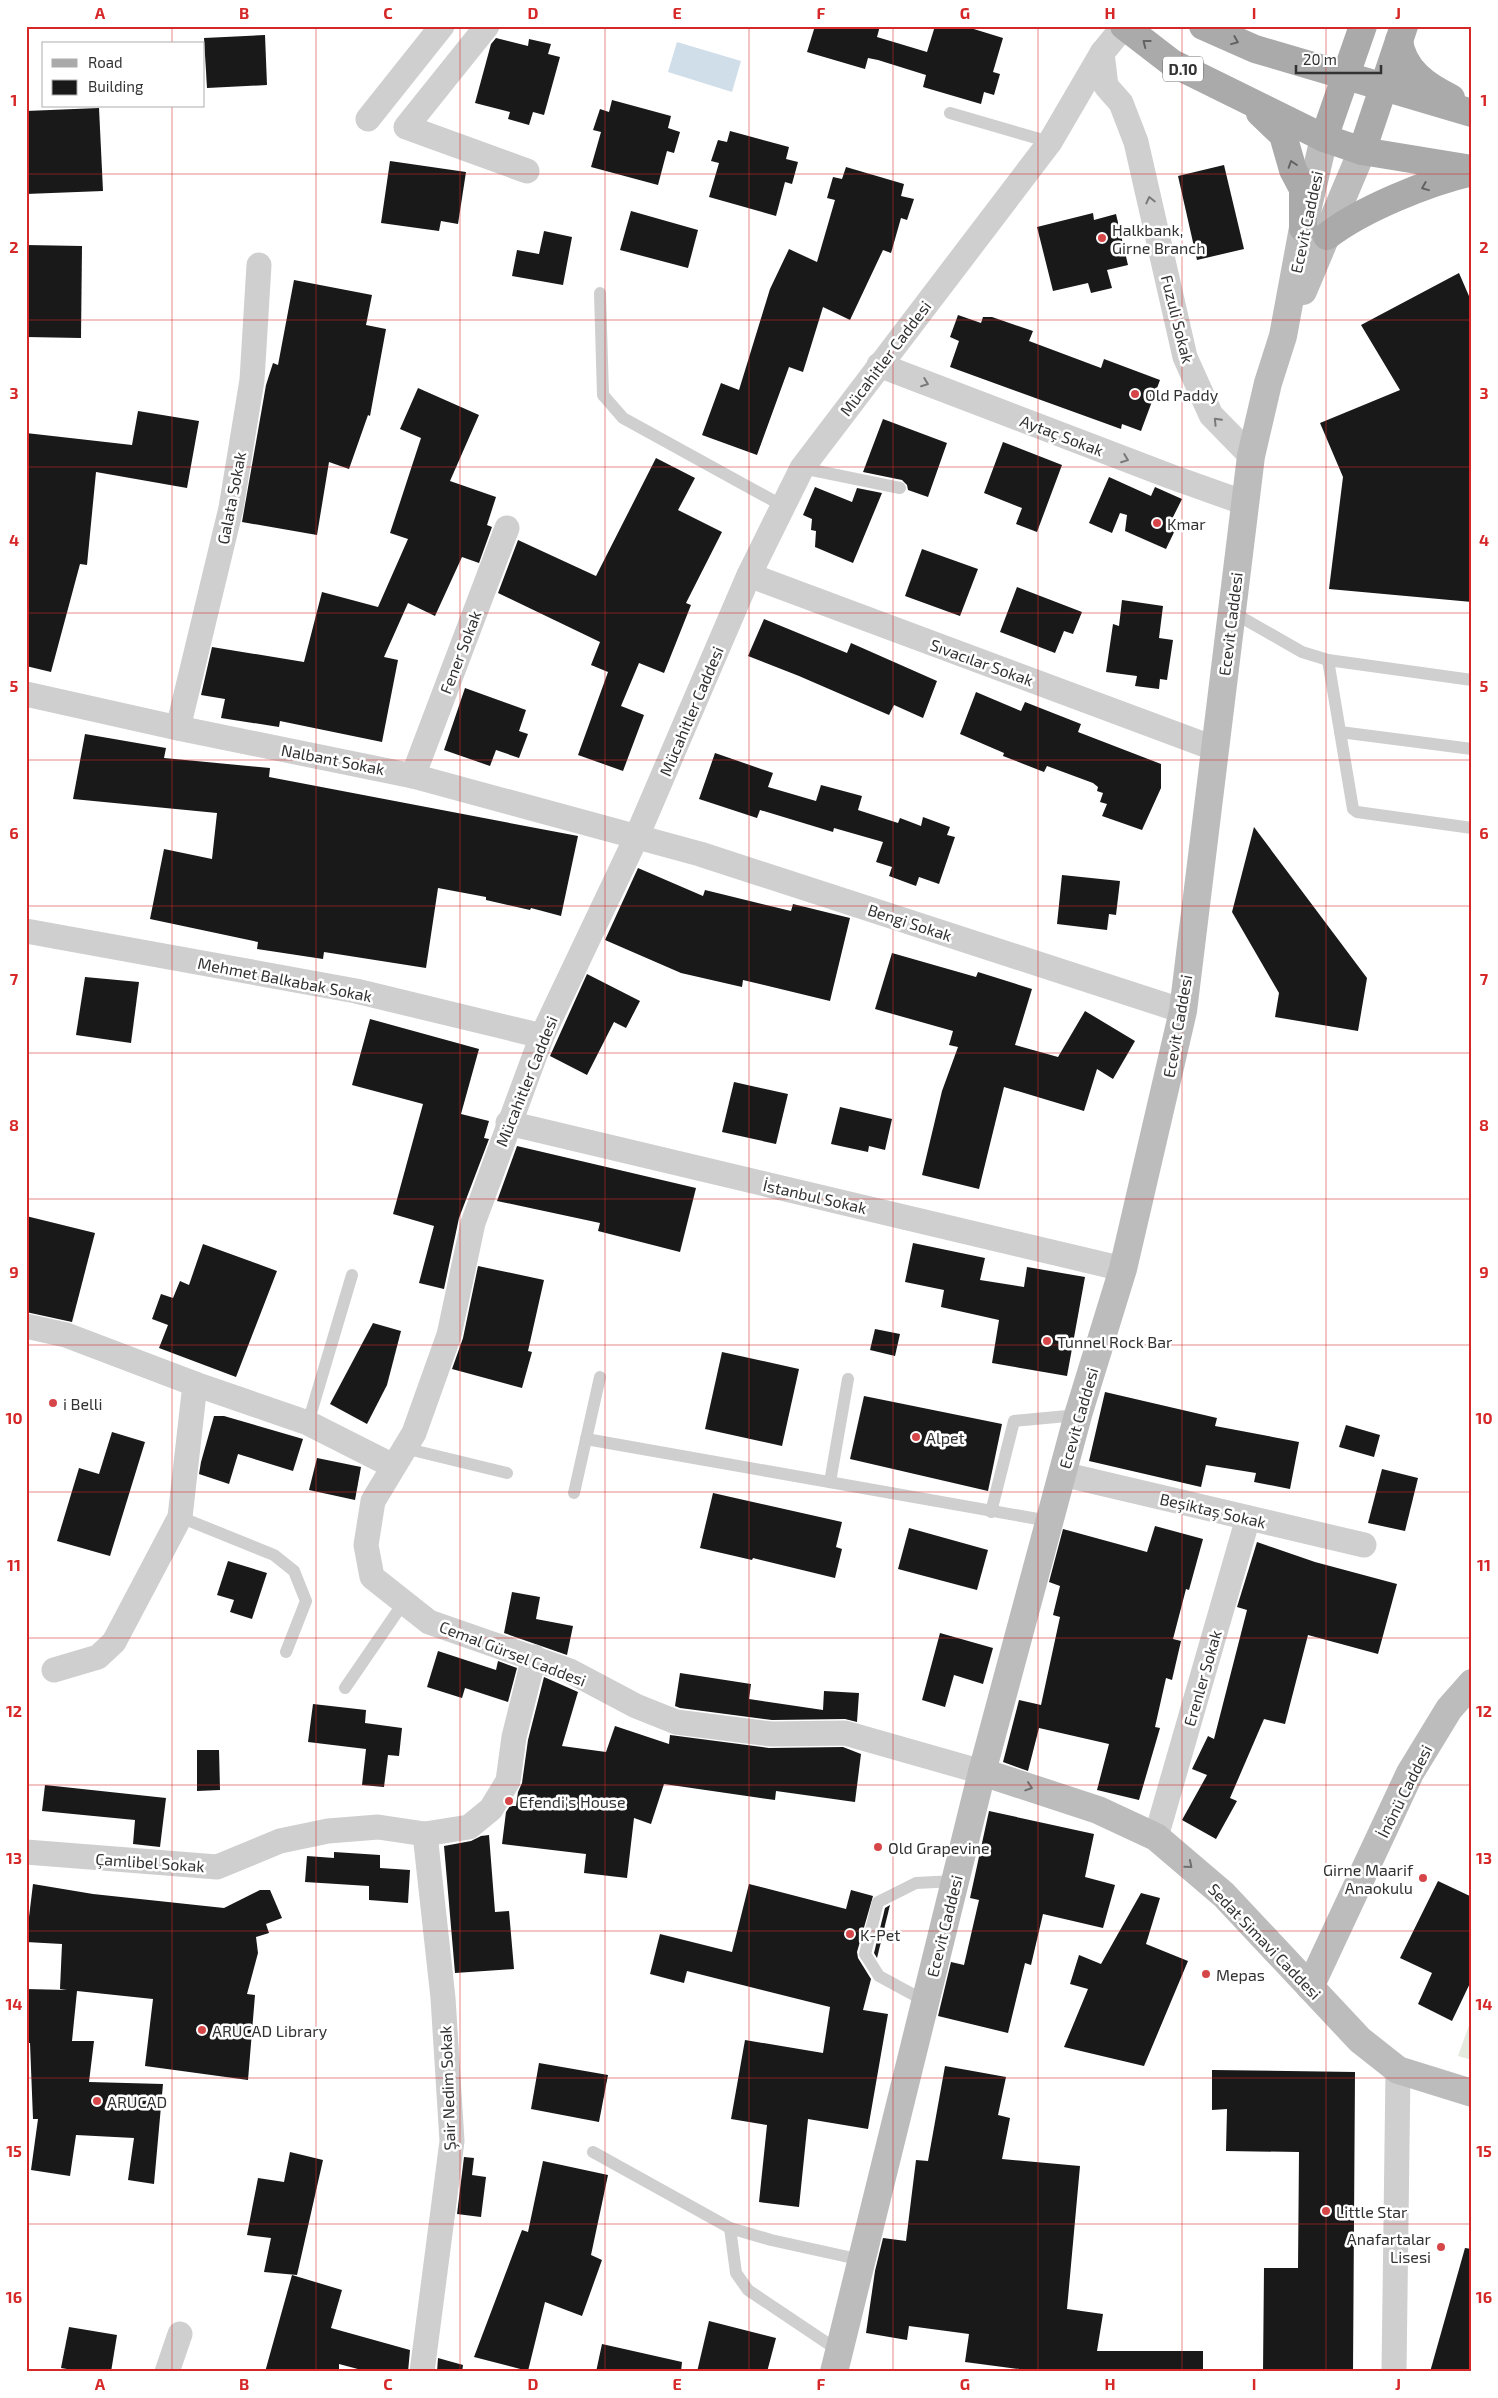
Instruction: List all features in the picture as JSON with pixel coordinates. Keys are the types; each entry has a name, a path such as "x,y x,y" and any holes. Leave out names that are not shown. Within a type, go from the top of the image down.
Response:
{"main road":[{"name":"D.10","path":"1124,26 1172,64 1324,138 1362,151"},
{"path":"1203,26 1262,51 1384,89 1472,113"},
{"path":"1262,51 1306,60 1325,58 1347,48 1362,29"},
{"path":"1324,138 1362,29"},
{"path":"1402,34 1362,151 1472,171"},
{"path":"1402,34 1401,54 1407,66 1423,82 1436,91 1472,108"},
{"path":"1240,97 1283,135 1293,170 1303,189 1315,232 1342,225 1372,209 1444,180 1472,171"},
{"name":"Ecevit Caddesi","path":"837,2361 982,1772 1078,1415 1122,1269 1183,1011 1251,456 1268,383 1315,232 1324,138"},
{"name":"Ecevit Caddesi","path":"1315,232 1362,151"},
{"name":"İnönü Caddesi","path":"1310,1987 1410,1773 1449,1709 1472,1683"},
{"name":"Sedat Simavi Caddesi","path":"982,1772 1098,1810 1156,1837 1224,1895 1360,2040 1398,2070"},
{"path":"1398,2070 1472,2093"}],"street":[{"path":"368,119 442,26"},
{"path":"487,26 406,127 527,171"},
{"name":"Mücahitler Caddesi","path":"399,1457 414,1433 449,1335 474,1223 508,1123 542,1036 637,836 748,575 802,468 1050,142 1102,53 1124,26"},
{"name":"Fuzuli Sokak","path":"1102,53 1106,86 1121,104 1136,142 1186,357 1211,414 1251,456"},
{"name":"Galata Sokak","path":"178,728 231,508 252,380 259,265"},
{"name":"Aytaç Sokak","path":"879,365 1245,503"},
{"name":"Fener Sokak","path":"413,776 507,528"},
{"name":"Sıvacılar Sokak","path":"748,575 1216,749"},
{"name":"Nalbant Sokak","path":"26,694 178,728 413,776 637,836"},
{"name":"Bengi Sokak","path":"637,836 1183,1011"},
{"name":"Mehmet Balkabak Sokak","path":"26,931 356,991 542,1036"},
{"name":"İstanbul Sokak","path":"508,1123 1122,1269"},
{"path":"26,1326 66,1335 195,1384 399,1457"},
{"path":"54,1670 98,1657 114,1642 180,1517 195,1384"},
{"name":"Cemal Gürsel Caddesi","path":"399,1457 374,1501 366,1545 372,1576 429,1622 570,1671 636,1706 676,1722 771,1734 845,1733 982,1772"},
{"name":"Beşiktaş Sokak","path":"1062,1474 1364,1545"},
{"name":"Erenler Sokak","path":"1156,1837 1248,1518"},
{"name":"Çamlibel Sokak","path":"26,1852 217,1867 280,1842 328,1830 378,1827 425,1834 469,1827 491,1809 508,1782 514,1737 534,1657"},
{"name":"Şair Nedim Sokak","path":"422,2372 452,2141 443,1998 425,1834"},
{"path":"1394,2372 1398,2070"},
{"path":"167,2372 180,2334"}],"lane":[{"path":"950,113 1050,142"},
{"path":"600,293 604,395 623,418 783,506"},
{"path":"802,468 900,488"},
{"path":"1232,612 1302,652 1328,660 1472,680"},
{"path":"1328,660 1353,809 1357,812 1472,828"},
{"path":"1340,732 1472,749"},
{"path":"308,1423 352,1275"},
{"path":"574,1493 600,1377"},
{"path":"830,1482 848,1379"},
{"path":"991,1512 1014,1421 1078,1415"},
{"path":"586,1439 1049,1521"},
{"path":"399,1457 508,1473"},
{"path":"180,1517 274,1555 294,1571 306,1601 286,1652"},
{"path":"345,1688 404,1602"},
{"path":"926,2001 879,1976 865,1954 878,1902 916,1883 955,1881"},
{"path":"593,2152 730,2228 771,2240 862,2260"},
{"path":"730,2228 736,2273 748,2290 837,2361"}],"shaded area":[{"path":"677,42 741,61 732,92 668,72"},
{"path":"1472,2017 1472,2060 1458,2056"}],"building":[{"path":"815,26 880,26 877,37 927,52 935,26 964,26 1003,38 993,72 1000,74 994,95 984,92 981,104 923,87 926,75 878,60 868,58 865,69 807,52"},
{"path":"265,35 267,85 207,88 204,38"},
{"path":"496,38 528,46 529,39 551,44 548,54 560,57 544,115 533,112 529,125 508,119 510,112 475,103 491,44"},
{"path":"612,100 671,116 668,128 680,132 674,153 667,151 658,185 591,167 601,132 593,130 600,109 609,112"},
{"path":"99,108 103,191 26,194 26,111"},
{"path":"730,131 789,147 786,159 798,162 792,184 785,182 776,216 709,197 719,163 711,161 718,140 727,142"},
{"path":"390,161 466,172 458,224 441,221 439,231 381,223"},
{"path":"1224,165 1244,249 1197,260 1178,176"},
{"path":"846,167 904,184 901,196 914,199 907,220 901,218 891,253 883,250 850,320 823,307 803,372 789,367 757,455 702,435 721,383 739,390 770,289 789,249 817,262 835,200 827,198 833,177 842,179"},
{"path":"631,211 698,230 688,268 620,250"},
{"path":"1093,213 1094,220 1116,214 1128,265 1107,270 1112,288 1091,293 1088,283 1053,291 1037,227"},
{"path":"544,231 572,237 563,285 512,276 517,250 539,254"},
{"path":"26,245 82,246 81,338 26,337"},
{"path":"1459,273 1472,303 1472,602 1329,589 1343,477 1320,423 1400,390 1361,325"},
{"path":"294,280 372,295 366,325 386,329 370,416 368,415 349,469 329,462 317,535 242,522 266,385 273,363 278,365"},
{"path":"958,315 981,323 983,317 992,317 1033,331 1029,341 1101,368 1104,359 1160,380 1141,431 1122,424 1121,429 950,367 959,341 950,337"},
{"path":"418,388 479,415 450,481 496,497 487,525 492,527 479,563 462,557 435,616 408,603 384,657 398,660 382,742 280,721 279,727 221,718 225,699 201,695 212,647 304,662 322,592 378,607 408,539 390,533 421,438 400,429"},
{"path":"138,411 199,421 187,488 96,472 87,565 80,564 51,672 26,666 26,433 132,445"},
{"path":"883,419 947,443 928,497 908,490 907,485 902,480 863,472"},
{"path":"1003,442 1062,465 1037,532 1016,524 1022,508 984,493"},
{"path":"656,458 695,478 678,510 722,532 686,603 691,605 664,673 639,663 621,706 644,715 623,771 578,755 608,672 591,665 600,642 498,593 518,540 596,576"},
{"path":"1109,477 1151,496 1155,487 1182,499 1171,521 1178,524 1166,549 1125,531 1127,515 1120,513 1112,533 1089,523"},
{"path":"815,487 852,502 857,488 882,493 853,563 815,547 816,531 811,530 812,519 803,515"},
{"path":"922,549 978,569 960,616 905,596"},
{"path":"1017,587 1082,612 1073,634 1064,631 1055,653 1000,632"},
{"path":"1122,600 1163,606 1159,638 1173,640 1167,680 1160,679 1159,689 1135,686 1137,676 1106,672 1113,624 1119,626"},
{"path":"764,619 847,653 851,643 937,681 923,718 894,705 889,715 748,656"},
{"path":"465,688 526,710 519,731 528,734 519,758 496,750 490,766 444,750"},
{"path":"976,692 1021,711 1025,702 1081,724 1078,732 1161,764 1161,788 1142,830 1102,816 1107,804 1100,802 1103,793 1097,791 1098,787 1093,783 1047,766 1044,772 1003,756 1004,753 960,734"},
{"path":"85,734 166,748 164,758 270,768 269,777 578,836 561,916 531,908 530,910 486,900 486,897 438,888 426,968 324,952 323,959 257,949 258,942 150,919 164,849 212,859 217,813 73,799"},
{"path":"715,753 773,773 768,787 816,801 821,785 862,796 858,810 898,823 900,818 921,826 923,817 950,827 947,835 955,837 939,884 919,877 916,886 889,876 892,867 876,862 883,842 834,828 833,832 760,810 757,818 699,799"},
{"path":"1254,827 1367,978 1358,1031 1275,1017 1279,993 1232,912"},
{"path":"638,868 703,896 705,890 791,911 793,904 850,918 830,1001 743,980 742,987 681,973 605,940"},
{"path":"1062,875 1120,881 1116,915 1109,914 1107,930 1057,924"},
{"path":"892,953 976,977 978,972 1032,989 1015,1045 1058,1057 1085,1011 1135,1041 1113,1079 1097,1069 1084,1111 1004,1087 979,1189 922,1175 942,1091 958,1047 949,1045 953,1031 875,1009"},
{"path":"587,974 640,1001 626,1028 614,1022 587,1075 550,1056"},
{"path":"85,977 139,982 131,1043 76,1035"},
{"path":"370,1019 479,1049 461,1114 489,1121 484,1138 489,1139 459,1218 444,1289 419,1283 434,1226 393,1214 423,1104 352,1085"},
{"path":"734,1082 788,1094 776,1144 722,1132"},
{"path":"840,1107 892,1119 885,1150 869,1146 868,1152 831,1144"},
{"path":"517,1146 696,1188 680,1252 598,1231 600,1223 497,1201"},
{"path":"26,1216 95,1233 72,1322 26,1312"},
{"path":"913,1243 985,1258 980,1280 1024,1287 1027,1267 1085,1277 1067,1376 992,1363 999,1320 941,1307 944,1290 905,1282"},
{"path":"203,1244 277,1271 236,1377 159,1348 168,1325 152,1319 161,1294 173,1298 180,1281 189,1285"},
{"path":"478,1266 544,1280 528,1351 532,1352 522,1388 452,1369 463,1338"},
{"path":"373,1323 401,1331 387,1385 367,1424 330,1404"},
{"path":"875,1329 900,1334 895,1356 870,1350"},
{"path":"722,1352 799,1369 782,1446 705,1429"},
{"path":"1105,1392 1217,1418 1215,1426 1299,1442 1290,1489 1254,1482 1256,1473 1206,1465 1201,1487 1089,1461"},
{"path":"864,1396 1002,1424 988,1491 850,1459"},
{"path":"214,1416 224,1416 303,1439 293,1471 238,1454 229,1484 199,1474"},
{"path":"1346,1425 1380,1435 1374,1457 1339,1447"},
{"path":"112,1432 145,1442 110,1556 57,1541 79,1468 99,1474"},
{"path":"317,1458 361,1467 355,1500 309,1490"},
{"path":"1382,1469 1418,1478 1405,1531 1368,1523"},
{"path":"713,1493 842,1522 836,1547 842,1549 835,1578 753,1558 752,1560 700,1548"},
{"path":"1155,1526 1203,1539 1189,1590 1186,1589 1173,1639 1181,1641 1172,1680 1166,1678 1155,1727 1160,1728 1139,1800 1097,1790 1109,1744 1039,1728 1028,1771 1003,1762 1019,1700 1041,1705 1060,1617 1053,1615 1060,1586 1049,1582 1063,1529 1147,1552"},
{"path":"909,1528 988,1550 977,1590 898,1569"},
{"path":"1257,1542 1315,1562 1397,1584 1378,1654 1308,1635 1285,1724 1264,1719 1230,1798 1237,1801 1216,1839 1182,1820 1207,1775 1192,1769 1208,1736 1214,1739 1247,1610 1237,1607"},
{"path":"228,1561 267,1573 252,1619 230,1612 234,1600 217,1595"},
{"path":"512,1592 540,1597 536,1619 573,1626 567,1655 504,1633"},
{"path":"940,1633 993,1648 983,1684 954,1675 945,1707 922,1700"},
{"path":"438,1651 496,1670 498,1661 517,1668 508,1702 465,1688 462,1698 427,1687"},
{"path":"680,1673 751,1684 749,1699 823,1710 824,1691 859,1693 857,1722 845,1719 772,1720 680,1708 675,1706"},
{"path":"544,1677 578,1692 562,1746 606,1752 615,1726 669,1744 670,1735 769,1748 843,1747 861,1754 855,1802 776,1791 775,1800 664,1784 651,1824 634,1818 627,1878 584,1873 586,1854 502,1844 506,1812 510,1806 516,1806 518,1792 522,1783 528,1740"},
{"path":"313,1704 366,1710 365,1723 402,1728 399,1756 388,1755 384,1787 362,1785 366,1749 308,1742"},
{"path":"197,1750 219,1750 220,1790 197,1791"},
{"path":"45,1785 166,1798 160,1847 133,1844 135,1820 42,1811"},
{"path":"989,1811 1094,1834 1085,1877 1115,1885 1103,1928 1043,1914 1031,1965 1025,1963 1008,2033 938,2016 951,1962 964,1965 979,1900 970,1898"},
{"path":"489,1835 495,1912 509,1911 514,1969 455,1973 444,1846 471,1841 481,1836"},
{"path":"334,1852 380,1855 380,1868 410,1870 408,1903 369,1900 369,1886 305,1882 307,1856 334,1858"},
{"path":"1438,1881 1472,1897 1472,1979 1452,2021 1418,2004 1432,1973 1400,1958"},
{"path":"33,1884 93,1894 224,1908 260,1890 270,1890 282,1918 266,1924 269,1933 256,1937 258,1953 247,1994 255,1995 248,2080 145,2066 153,1999 77,1991 72,2041 94,2041 89,2082 163,2084 154,2184 128,2180 134,2138 76,2135 70,2176 31,2170 38,2119 33,2119 30,2043 26,2043 26,1989 67,1990 60,1989 62,1944 26,1942"},
{"path":"749,1884 846,1909 851,1890 873,1896 857,1952 858,1958 871,1979 863,2010 888,2014 868,2129 808,2119 799,2207 759,2202 767,2125 731,2119 745,2040 823,2053 830,2007 687,1971 684,1983 650,1974 660,1934 732,1952"},
{"path":"1141,1893 1160,1898 1146,1944 1188,1961 1144,2066 1064,2047 1088,1989 1070,1984 1079,1955 1101,1964"},
{"path":"890,1905 877,1958 874,1953 885,1908"},
{"path":"539,2063 608,2075 599,2122 531,2109"},
{"path":"945,2066 1006,2077 998,2115 1010,2118 1002,2159 1080,2166 1067,2309 1103,2314 1097,2351 1203,2351 1203,2372 1042,2372 965,2362 969,2334 909,2326 907,2340 866,2333 875,2271 883,2238 906,2241 916,2160 928,2161"},
{"path":"1212,2070 1355,2072 1353,2372 1263,2372 1264,2268 1298,2268 1299,2152 1226,2151 1227,2109 1212,2110"},
{"path":"290,2152 323,2160 297,2275 264,2272 271,2238 247,2235 258,2178 284,2182"},
{"path":"464,2157 474,2158 472,2175 486,2177 481,2217 457,2214"},
{"path":"543,2161 608,2175 591,2255 602,2260 582,2316 545,2302 528,2371 474,2357 522,2230 528,2232"},
{"path":"1465,2248 1472,2249 1472,2372 1430,2372"},
{"path":"292,2275 342,2290 331,2328 410,2350 408,2372 369,2372 339,2364 339,2372 265,2372"},
{"path":"709,2321 776,2338 767,2372 697,2372"},
{"path":"69,2327 117,2335 111,2372 85,2372 61,2368"},
{"path":"602,2344 682,2362 681,2372 596,2372"},
{"path":"438,2358 463,2365 462,2372 437,2372"}],"place":[{"name":"Halkbank, Girne Branch","path":"1102,238"},
{"name":"Old Paddy","path":"1135,394"},
{"name":"Kmar","path":"1157,523"},
{"name":"Tunnel Rock Bar","path":"1047,1341"},
{"name":"i Belli","path":"53,1403"},
{"name":"Alpet","path":"916,1437"},
{"name":"Efendi's House","path":"509,1801"},
{"name":"Old Grapevine","path":"878,1847"},
{"name":"Girne Maarif Anaokulu","path":"1423,1878"},
{"name":"K-Pet","path":"850,1934"},
{"name":"Mepas","path":"1206,1974"},
{"name":"ARUCAD Library","path":"202,2030"},
{"name":"ARUCAD","path":"97,2101"},
{"name":"Little Star","path":"1326,2211"},
{"name":"Anafartalar Lisesi","path":"1441,2247"}]}
